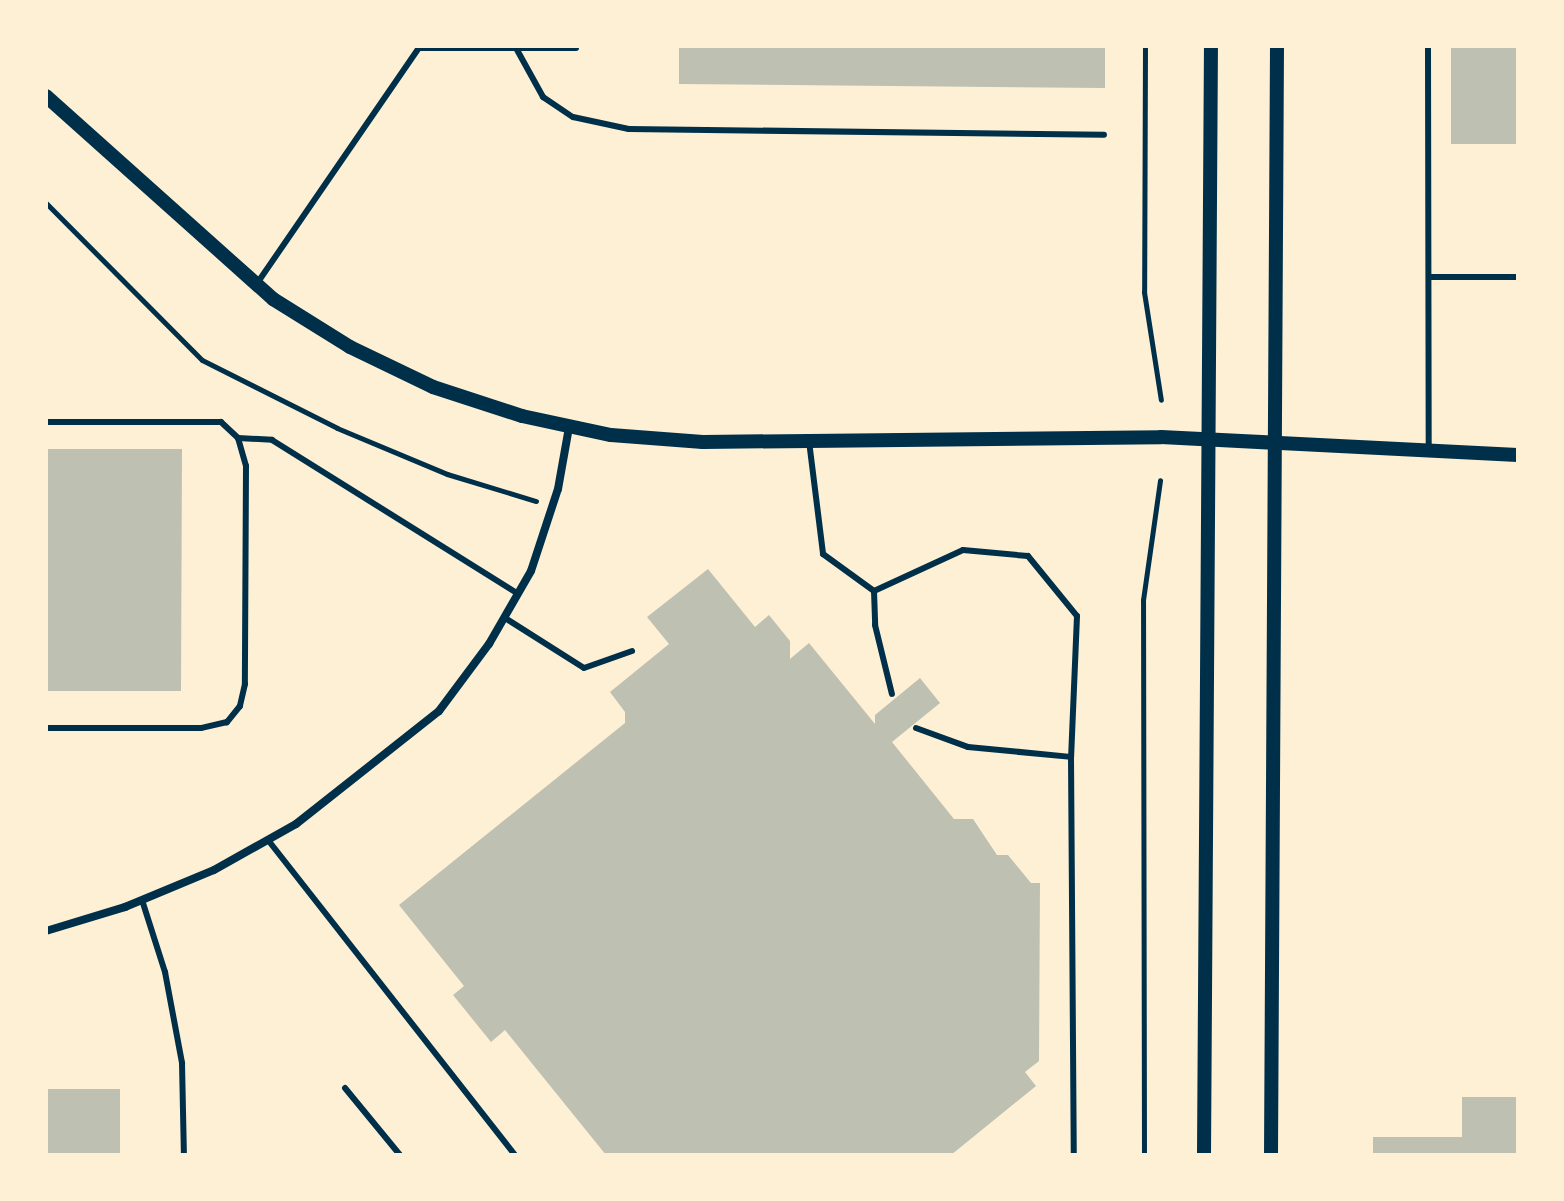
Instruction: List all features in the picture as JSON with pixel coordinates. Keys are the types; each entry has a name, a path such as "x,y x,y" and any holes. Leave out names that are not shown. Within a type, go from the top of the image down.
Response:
{"street":[{"path":"1204,1155 1211,46"},
{"path":"1271,1155 1277,46"},
{"path":"46,96 256,285 350,347 433,387 569,427 703,442 1210,439 1518,455"},
{"path":"46,931 142,900 268,840 374,768 439,711 505,618 518,594 552,507 569,427"}],"lane":[{"path":"1428,46 1429,448"},
{"path":"256,285 420,47 576,48"},
{"path":"516,48 543,97 573,117 629,129 1104,135"},
{"path":"1430,277 1518,277"},
{"path":"46,422 221,422 238,438 246,466 245,684 240,706 227,722 201,728 46,728"},
{"path":"238,438 272,440 518,594"},
{"path":"809,441 823,554 874,591"},
{"path":"874,591 963,550 1028,556 1077,616 1071,757 1074,1155"},
{"path":"874,591 875,625 892,694"},
{"path":"505,618 584,668 632,651"},
{"path":"916,728 968,747 1071,757"},
{"path":"268,840 515,1155"},
{"path":"142,900 165,972 182,1063 184,1155"},
{"path":"345,1088 400,1155"}],"path":[{"path":"1145,46 1144,292 1161,400"},
{"path":"46,203 202,360 337,428 447,474 552,507"},
{"path":"1144,1155 1143,600 1160,480"}],"building":[{"path":"679,46 1105,46 1105,88 679,84"},
{"path":"1451,46 1518,46 1518,144 1451,144"},
{"path":"46,449 182,449 181,691 46,691"},
{"path":"708,569 755,627 769,615 790,641 790,659 809,643 875,724 875,715 920,678 940,703 892,742 954,819 973,819 997,855 1008,855 1031,883 1040,883 1039,1061 1025,1072 1036,1086 951,1155 606,1155 505,1030 491,1042 453,995 464,986 399,905 625,723 625,712 610,692 669,644 647,617"},
{"path":"46,1089 120,1089 120,1155 46,1155"},
{"path":"1462,1097 1518,1097 1518,1155 1373,1155 1373,1137 1462,1137"}]}
